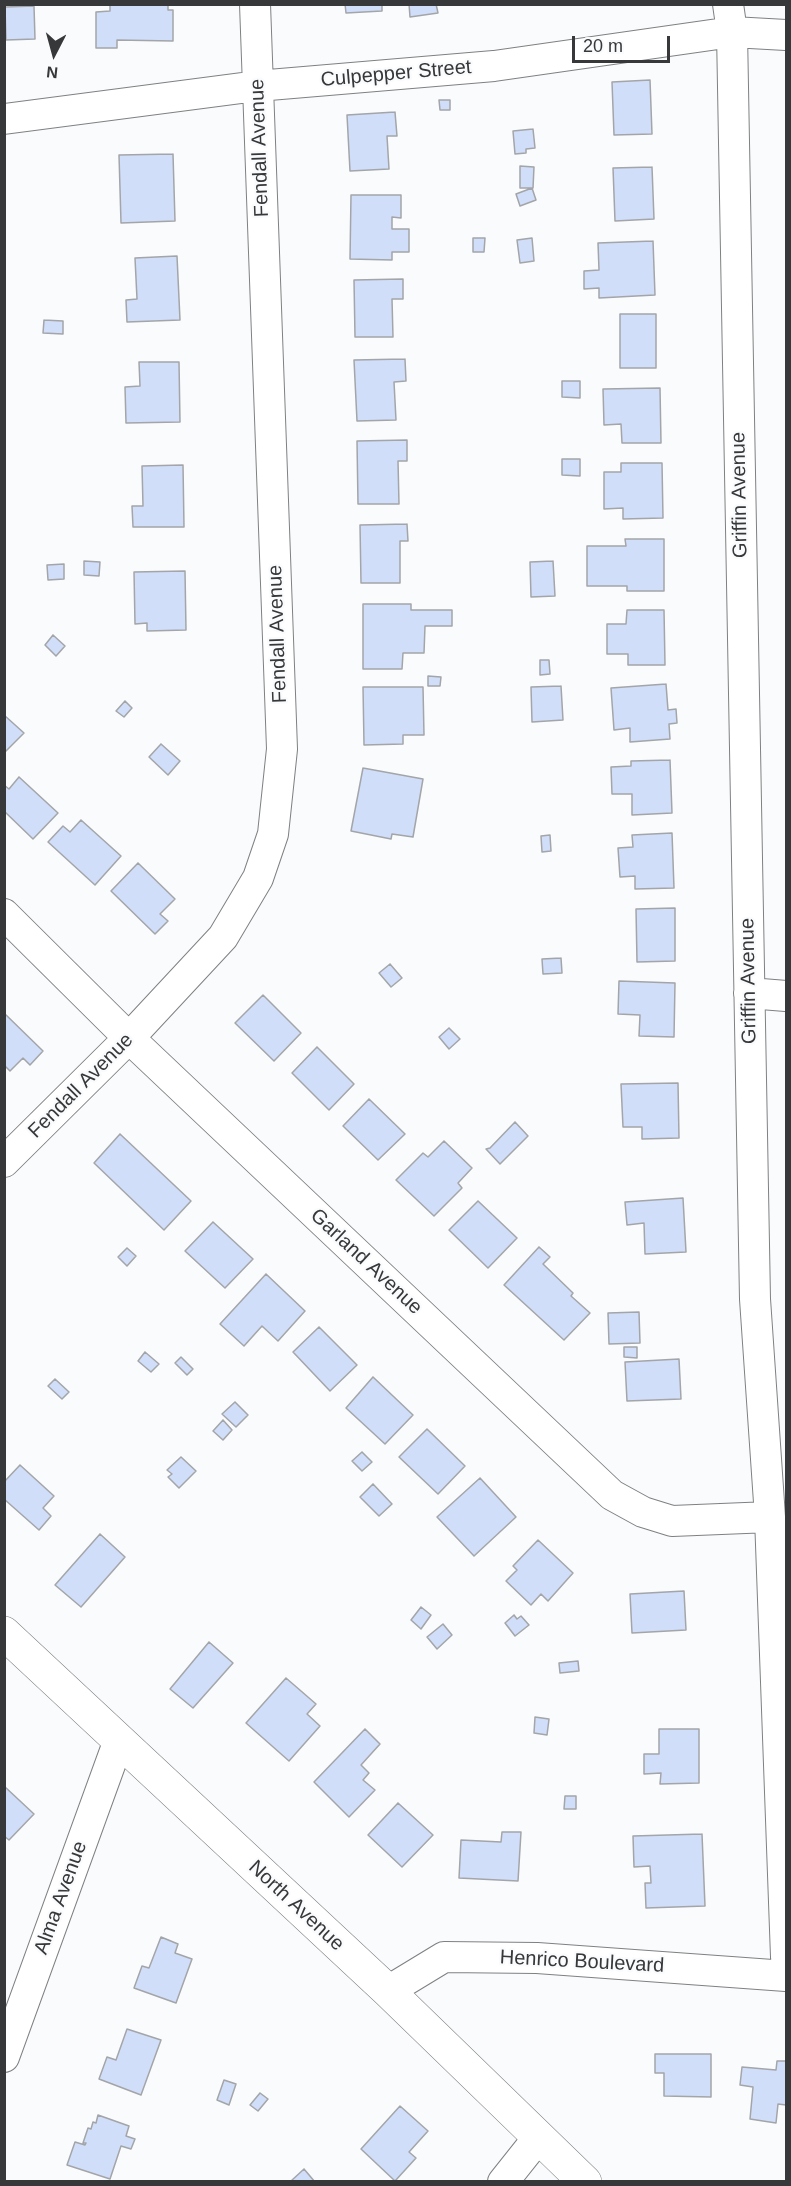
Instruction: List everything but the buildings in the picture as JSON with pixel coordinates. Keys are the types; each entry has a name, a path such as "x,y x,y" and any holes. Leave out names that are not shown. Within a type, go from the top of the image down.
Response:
{"street":[{"name":"Fendall Avenue","path":"4,1162 129,1038 223,938 258,878 273,834 282,749 255,4"},
{"name":"Culpepper Street","path":"4,119 257,86 494,66 730,18 786,35"},
{"name":"Griffin Avenue","path":"730,18 755,1299 770,1517 786,1957"},
{"name":"Garland Avenue","path":"4,914 129,1038 612,1495 643,1512 672,1521 770,1517"},
{"path":"749,993 786,996"},
{"name":"North Avenue","path":"4,1633 388,1991 585,2181"},
{"name":"Alma Avenue","path":"4,2056 118,1740"},
{"name":"Henrico Boulevard","path":"388,1991 444,1956 537,1958 786,1976"},
{"path":"503,2181 538,2138"}]}
